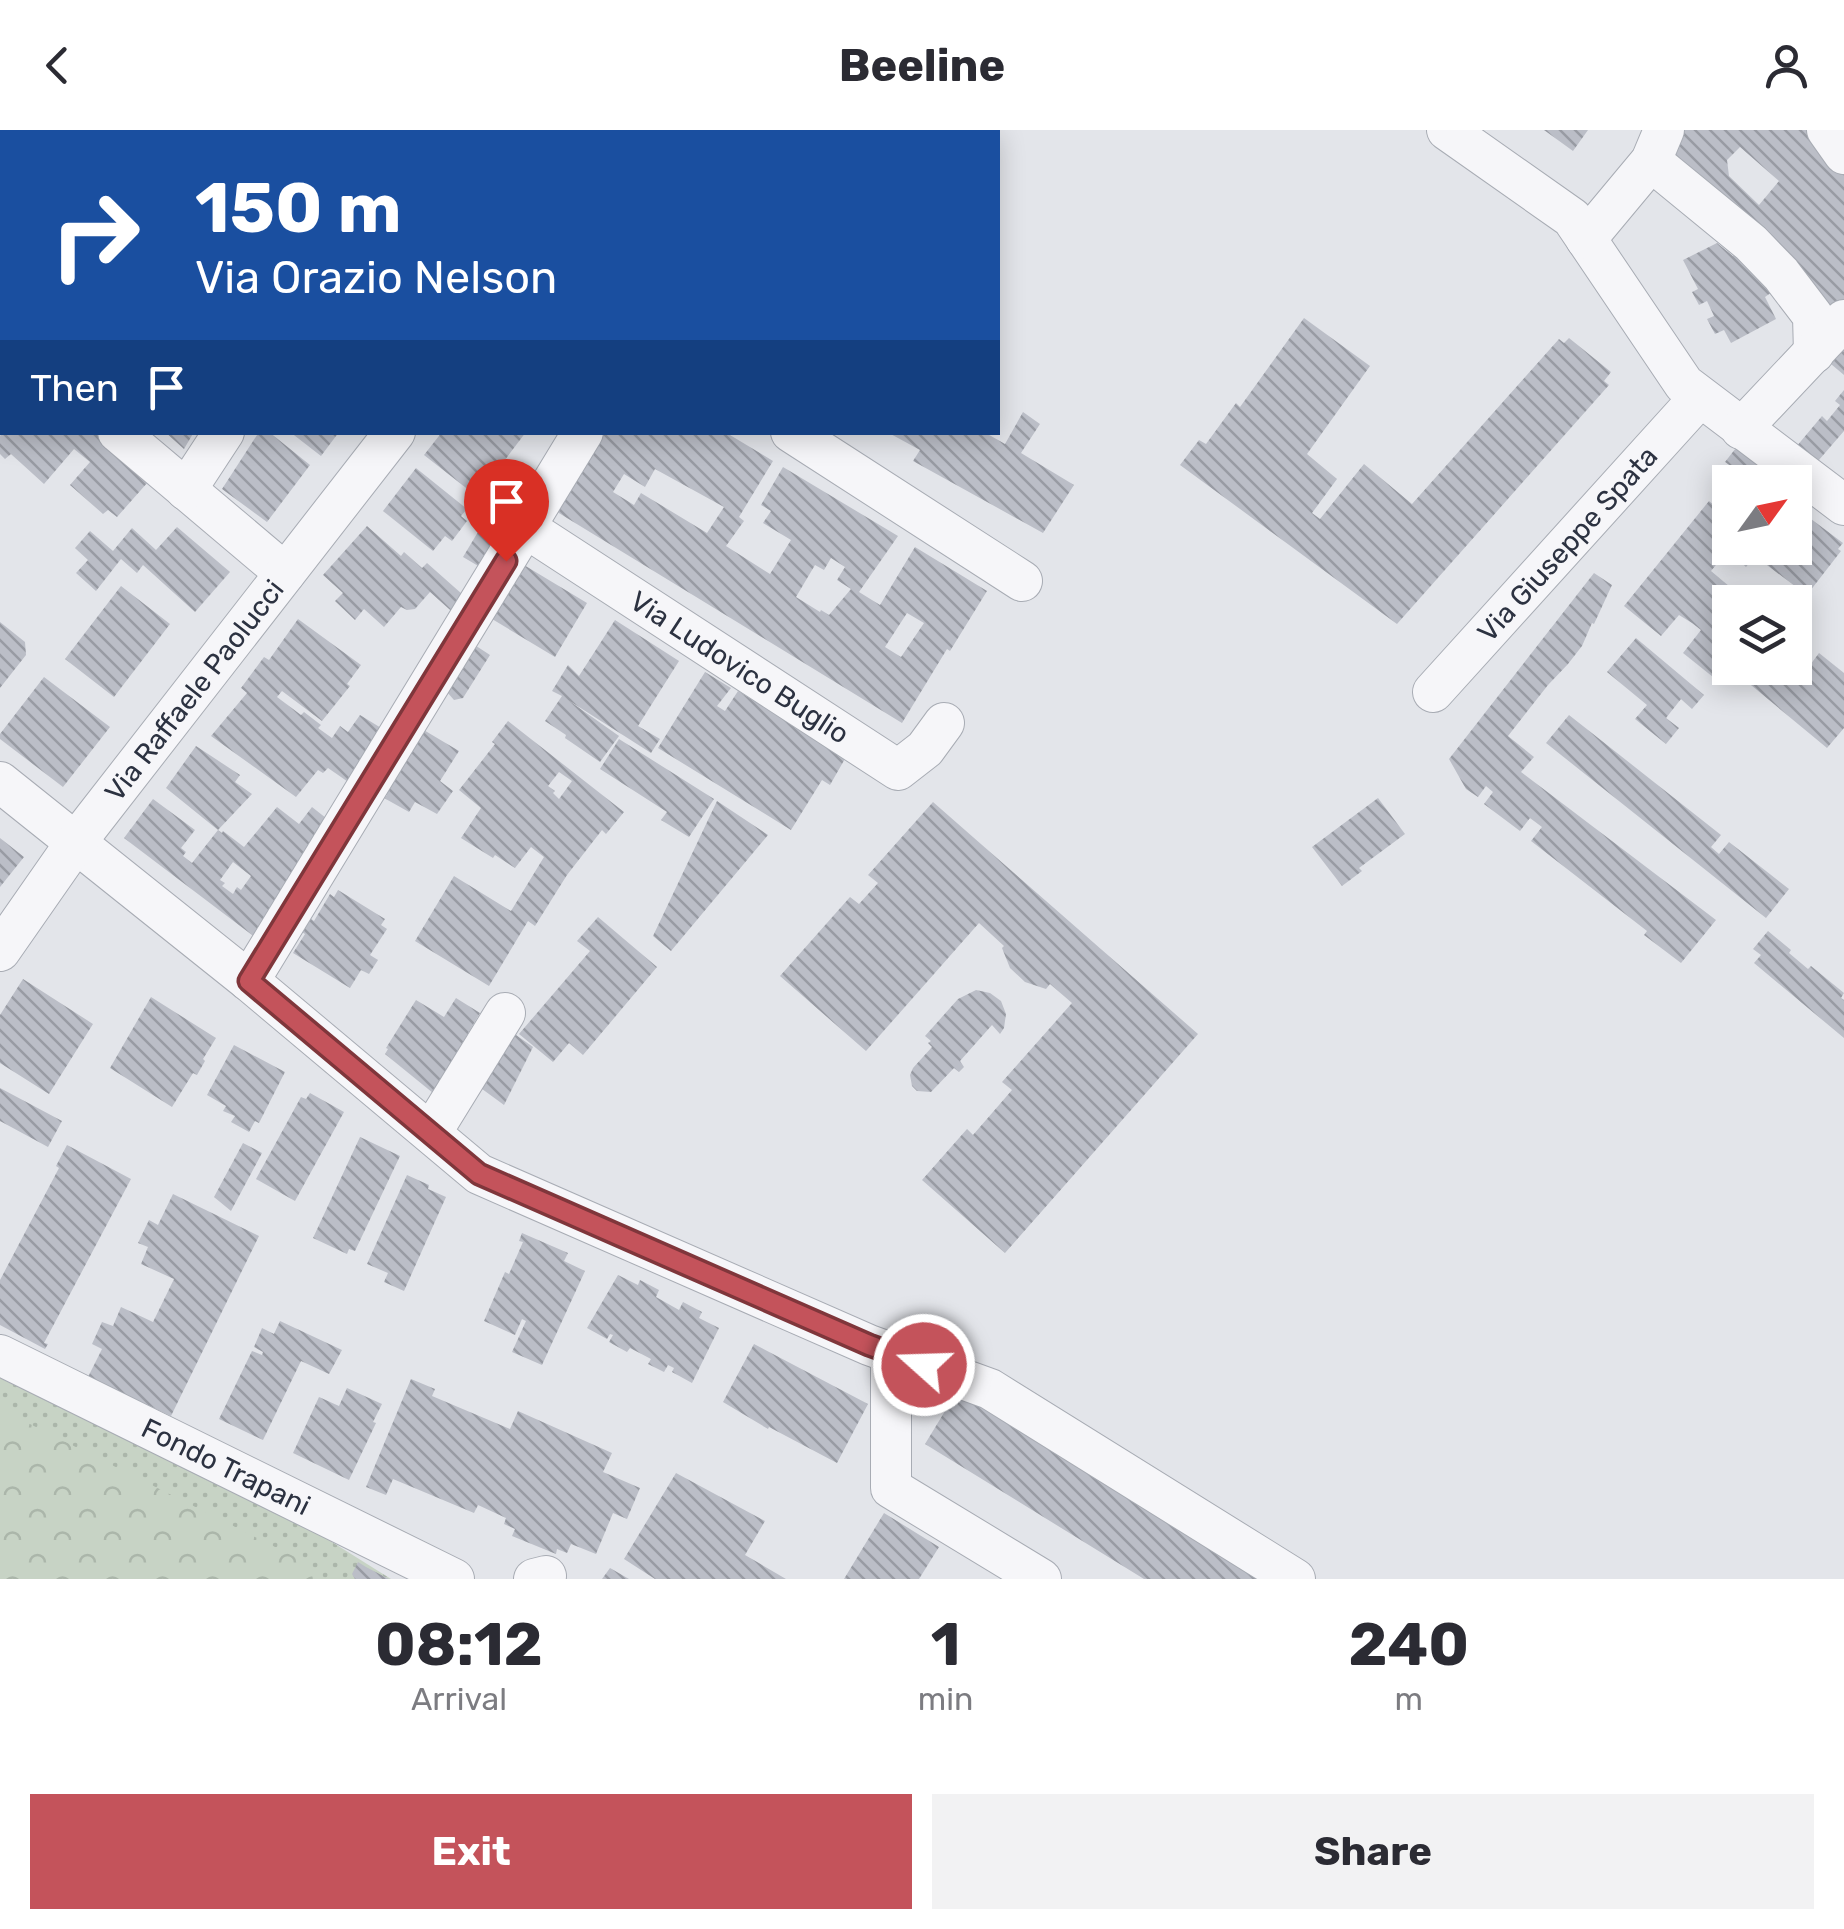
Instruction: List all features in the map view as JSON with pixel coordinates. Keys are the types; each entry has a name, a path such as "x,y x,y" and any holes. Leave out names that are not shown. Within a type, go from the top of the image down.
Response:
{"street":[{"path":"1447,130 1572,218 1692,390 1844,505"},
{"path":"1827,130 1844,154"},
{"path":"1586,240 1657,145 1781,274 1813,316 1814,352"},
{"path":"1741,429 1844,320"},
{"name":"Via Giuseppe Spata","path":"1433,692 1692,390"},
{"path":"122,435 285,573"},
{"path":"186,490 222,435"},
{"name":"Via Raffaele Paolucci","path":"0,951 76,842 392,435"},
{"path":"249,981 581,435"},
{"path":"796,435 1022,581"},
{"name":"Via Ludovico Buglio","path":"526,528 898,770 925,749 944,723"},
{"path":"0,782 249,981 479,1174 891,1353 990,1388 1295,1579"},
{"path":"430,1133 504,1013"},
{"path":"891,1353 891,1488 1041,1579"},
{"name":"Fondo Trapani","path":"0,1355 454,1579"}],"green space":[{"path":"0,1378 316,1532 391,1579 0,1579"},
{"path":"0,1409 309,1564 313,1579 0,1579"}],"building":[{"path":"1544,130 1588,130 1573,151"},
{"path":"1666,130 1812,130 1844,171 1844,299 1822,322 1671,154","holes":["1740,147 1779,181 1759,205 1729,176 1727,160"]},
{"path":"1717,243 1733,256 1738,253 1772,292 1765,297 1776,319 1731,343 1724,330 1715,334 1707,319 1714,316 1707,301 1699,305 1692,292 1698,289 1683,260"},
{"path":"1304,318 1370,366 1307,454 1337,479 1312,513 1320,519 1364,464 1412,504 1559,339 1564,343 1569,338 1611,372 1604,381 1609,385 1397,624 1180,465 1199,440 1206,444 1236,403 1240,407"},
{"path":"1844,337 1844,375 1825,359"},
{"path":"1844,390 1844,431 1812,468 1796,447 1822,416 1827,421 1840,405 1835,401"},
{"path":"1023,412 1040,424 1021,453 1074,485 1043,533 913,461 920,450 892,435 989,435 1005,444"},
{"path":"98,435 148,482 117,517 108,510 103,514 70,485 90,462 74,449 44,484 11,454 5,459 0,454 0,436"},
{"path":"168,435 192,435 184,449"},
{"path":"257,435 273,435 310,465 267,522 222,489"},
{"path":"294,435 337,435 321,456"},
{"path":"440,435 524,435 498,469 492,464 470,491 424,455"},
{"path":"590,435 730,435 773,461 739,517 744,521 726,546 770,574 791,540 763,523 771,511 761,505 783,467 898,536 859,592 880,605 915,547 987,591 902,723 549,507","holes":["655,469 724,507 707,533 641,493 634,505 613,492 624,474 645,487","831,558 845,567 837,580 851,589 829,615 796,597 815,565 824,570","907,613 924,623 901,657 885,647"]},
{"path":"1739,444 1767,465 1729,465 1725,462"},
{"path":"416,468 467,509 461,516 467,521 452,541 445,536 433,551 383,511"},
{"path":"502,492 524,506 485,570 463,557"},
{"path":"1709,501 1712,503 1712,565 1716,565 1711,571 1728,585 1712,585 1712,676 1683,653 1701,630 1679,615 1661,636 1624,606"},
{"path":"1812,520 1843,543 1838,549 1841,551 1812,588 1812,585 1793,585 1767,565 1812,565"},
{"path":"367,526 401,556 404,552 422,568 427,563 471,602 458,617 430,592 415,609 401,607 384,627 364,609 355,620 335,601 343,593 323,575"},
{"path":"177,527 230,572 195,612 143,565 137,573 121,559 96,591 76,573 88,560 75,548 90,531 113,551 132,528 156,550"},
{"path":"519,562 587,603 555,657 487,616"},
{"path":"1594,573 1612,585 1594,624 1582,646 1508,736 1534,757 1521,772 1716,920 1681,963 1644,935 1647,931 1531,841 1542,827 1530,818 1520,831 1484,804 1493,792 1486,786 1478,797 1466,789 1449,759"},
{"path":"121,586 170,624 114,697 65,659"},
{"path":"298,619 361,665 322,721 282,691 277,697 301,715 304,712 332,738 340,726 348,732 360,715 386,731 354,786 328,768 323,773 318,770 296,797 211,736 247,693 241,688 264,657 269,660"},
{"path":"615,620 679,661 638,726 660,739 651,753 568,700 619,736 600,762 545,721 562,696 552,691 568,665 579,676"},
{"path":"0,622 25,642 26,655 0,688"},
{"path":"464,638 490,655 463,698 454,700 440,684"},
{"path":"1636,638 1704,695 1692,709 1681,699 1666,718 1679,728 1666,744 1635,719 1647,705 1607,672"},
{"path":"1819,653 1844,673 1844,728 1827,748 1751,685 1812,685 1812,662"},
{"path":"705,672 731,688 717,706 725,711 738,691 846,757 830,785 822,780 791,830 658,748"},
{"path":"44,677 110,727 63,787 0,739"},
{"path":"1569,715 1721,835 1711,847 1719,854 1729,842 1789,889 1766,918 1546,743"},
{"path":"508,721 624,812 606,834 602,830 535,926 528,921 489,986 415,941 454,876 511,911 544,857 531,847 515,868 461,838 481,808 459,790 495,744 492,742","holes":["559,772 572,781 559,799 548,786"]},
{"path":"412,723 459,751 440,781 453,791 437,814 415,802 409,812 372,786"},
{"path":"619,739 714,799 689,837 661,820 667,812 600,769"},
{"path":"196,746 240,775 235,782 252,794 218,830 166,788"},
{"path":"1378,798 1405,834 1359,868 1362,871 1342,886 1312,847"},
{"path":"153,799 195,830 181,848 186,852 183,856 192,863 218,830 244,847 277,807 299,824 312,807 331,822 260,941 124,838","holes":["233,862 251,876 233,894 220,880"]},
{"path":"717,801 768,835 671,951 653,936"},
{"path":"933,802 1198,1034 1005,1253 922,1180 967,1129 973,1135 1012,1090 1002,1082 1072,1003 1050,984 1046,989 1025,982 1010,968 1004,946 979,923 866,1051 780,976 850,897 859,904 878,883 868,875"},
{"path":"0,838 24,857 0,887"},
{"path":"338,890 385,919 381,925 387,929 370,955 378,960 369,974 361,970 350,988 293,953 305,934 297,929 306,915 314,921 330,894 334,897"},
{"path":"598,917 657,967 583,1055 569,1043 553,1062 519,1034 590,951 577,941"},
{"path":"1768,931 1808,969 1811,966 1844,993 1844,1038 1754,963 1761,955 1753,949"},
{"path":"23,979 93,1024 49,1094 0,1063 0,1015"},
{"path":"976,990 1001,1001 1006,1014 1004,1028 1000,1034 992,1025 960,1061 964,1067 959,1072 954,1068 931,1092 917,1091 910,1075 932,1047 925,1036 958,999"},
{"path":"151,997 216,1038 197,1075 193,1073 172,1107 110,1068"},
{"path":"456,998 480,1013 433,1093 385,1054 386,1048 416,1000 444,1017"},
{"path":"509,1030 533,1047 504,1105 478,1086"},
{"path":"234,1045 285,1072 259,1123 255,1121 249,1132 231,1122 235,1116 223,1111 226,1106 207,1095"},
{"path":"0,1088 62,1121 48,1147 0,1121"},
{"path":"310,1093 344,1112 295,1201 256,1179 301,1097 306,1099"},
{"path":"360,1137 400,1156 355,1251 349,1249 347,1254 313,1238"},
{"path":"243,1143 262,1153 231,1211 214,1197"},
{"path":"67,1145 131,1179 44,1343 48,1344 45,1349 0,1325 0,1280 59,1168 56,1166"},
{"path":"407,1175 446,1197 404,1291 384,1282 388,1273 367,1264"},
{"path":"173,1194 259,1236 171,1416 88,1377 102,1349 92,1344 102,1322 113,1326 121,1307 153,1322 174,1279 141,1264 148,1247 138,1243 149,1220 158,1225"},
{"path":"522,1233 568,1253 564,1261 585,1271 542,1365 512,1352 526,1321 522,1319 515,1335 484,1321 523,1242 519,1241"},
{"path":"618,1275 659,1290 656,1297 679,1310 683,1302 702,1312 699,1318 719,1328 692,1383 672,1372 674,1368 668,1365 664,1372 648,1364 651,1359 609,1342 613,1335 607,1339 587,1328"},
{"path":"280,1321 342,1350 329,1374 301,1361 263,1440 219,1419 252,1351 262,1355 254,1347 262,1328 274,1334"},
{"path":"754,1344 868,1404 837,1463 723,1402"},
{"path":"411,1379 435,1389 432,1396 510,1429 518,1411 612,1453 603,1472 640,1488 627,1519 613,1513 596,1554 571,1544 567,1553 557,1549 556,1554 512,1536 515,1529 504,1524 506,1518 478,1505 474,1513 393,1479 386,1495 366,1487"},
{"path":"347,1388 382,1404 349,1480 293,1453 319,1397 339,1406"},
{"path":"959,1388 1269,1579 1144,1579 925,1444"},
{"path":"676,1473 765,1521 745,1555 786,1579 655,1579 624,1559"},
{"path":"884,1513 939,1547 919,1579 844,1579"},
{"path":"358,1562 389,1579 355,1579 352,1574"},
{"path":"610,1568 629,1579 602,1579"}],"route":[{"path":"506,561 249,981 479,1174 869,1345 924,1365"}]}
